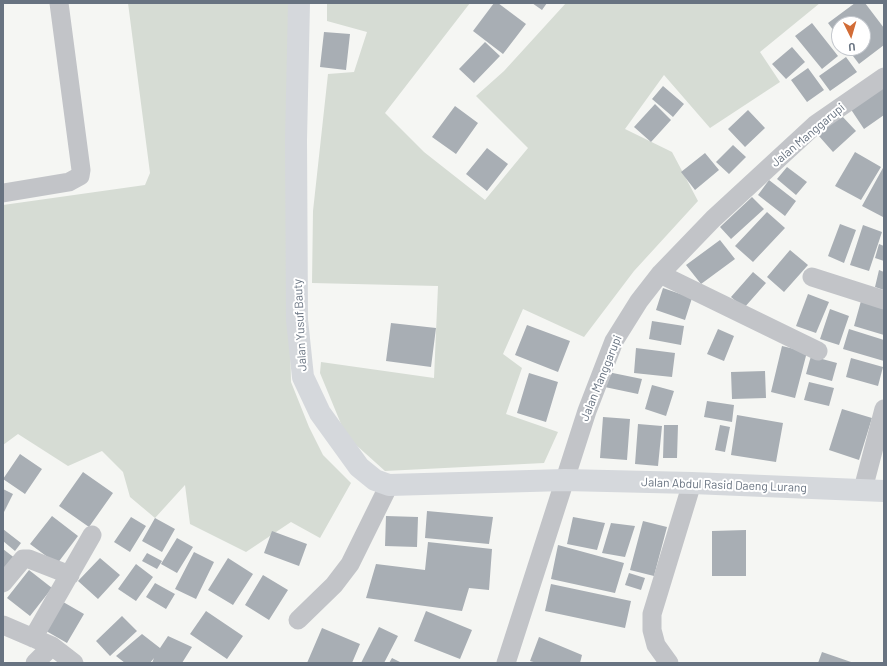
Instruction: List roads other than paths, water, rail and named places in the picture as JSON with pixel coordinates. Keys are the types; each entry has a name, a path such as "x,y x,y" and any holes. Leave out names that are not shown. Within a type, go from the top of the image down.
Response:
{"street":[{"path":"3,193 69,182 80,176 81,170 59,3"},
{"name":"Jalan Yusuf Bauty","path":"299,3 296,140 297,312 303,377 320,413 359,467 375,480 389,485 565,480"},
{"name":"Jalan Manggarupi","path":"506,663 587,411 614,341 639,301 660,274 714,219 798,139 816,124 884,76"},
{"path":"660,274 818,351"},
{"path":"812,277 884,300"},
{"path":"874,490 884,408"},
{"name":"Jalan Abdul Rasid Daeng Lurang","path":"565,480 874,490"},
{"path":"669,663 656,645 652,630 652,614 692,483"},
{"path":"298,620 334,585 350,564 389,485"},
{"path":"33,638 92,535"},
{"path":"3,583 23,559 29,559 70,575"},
{"path":"3,625 52,646 74,663"},
{"path":"35,663 52,646"}]}
